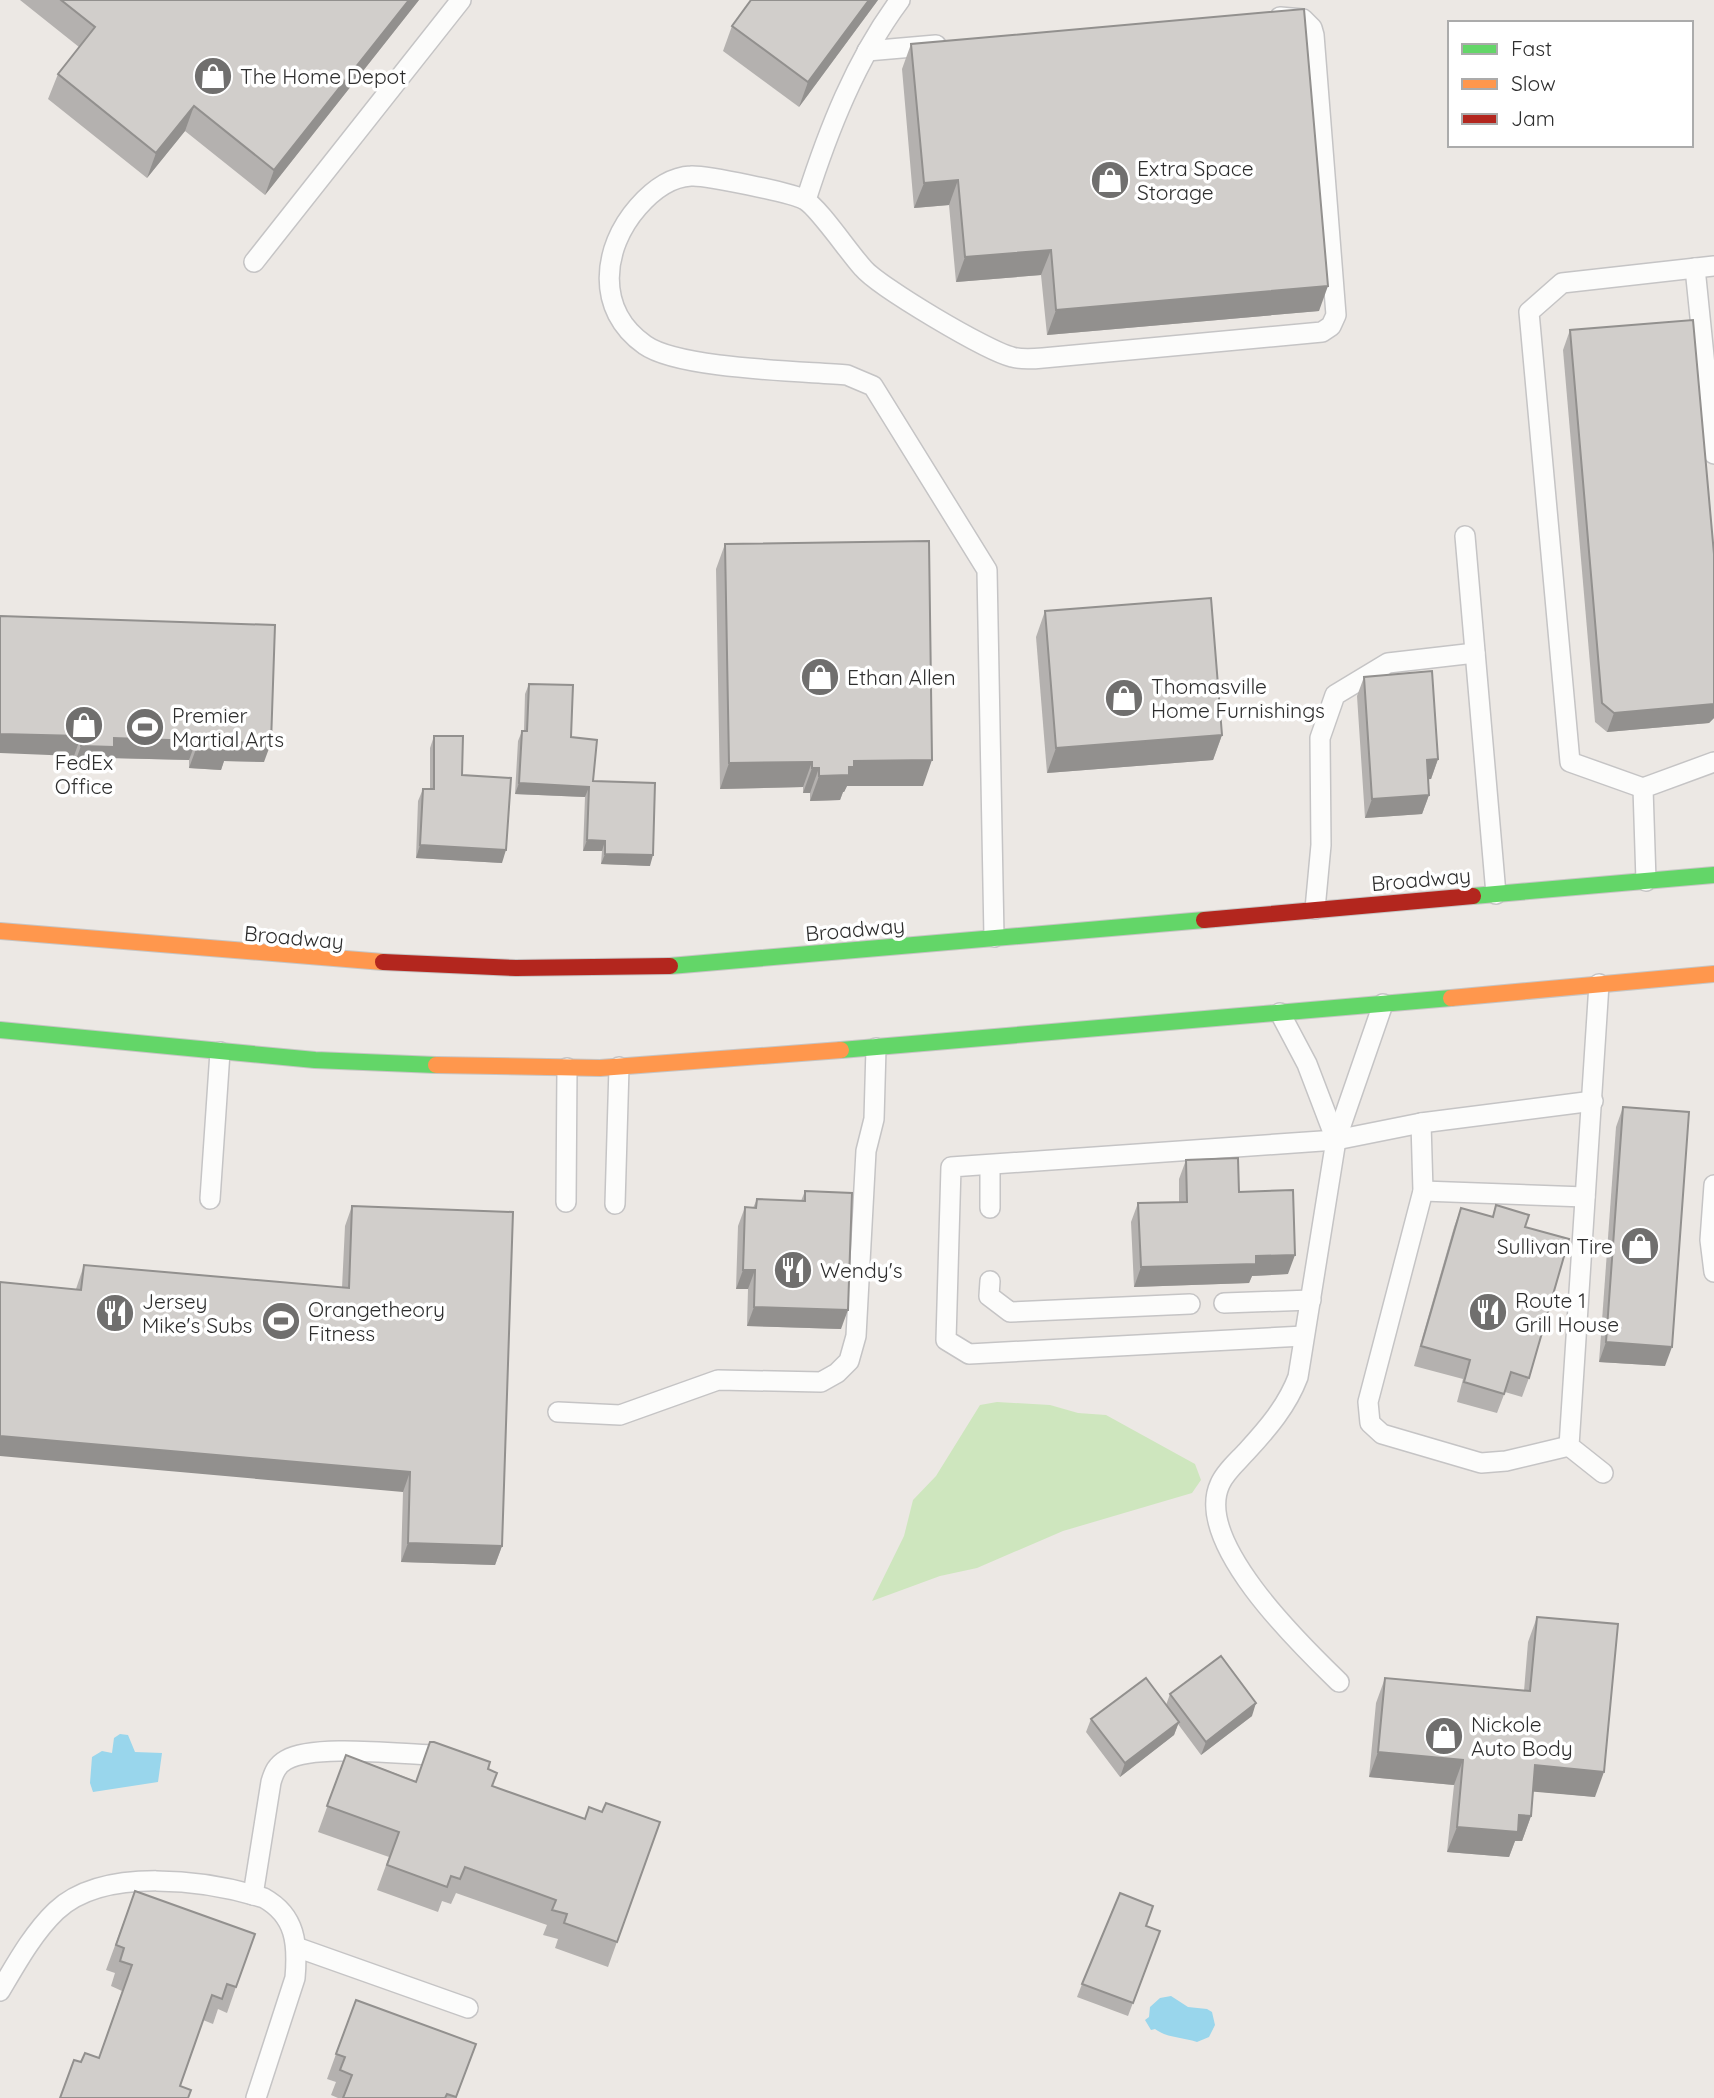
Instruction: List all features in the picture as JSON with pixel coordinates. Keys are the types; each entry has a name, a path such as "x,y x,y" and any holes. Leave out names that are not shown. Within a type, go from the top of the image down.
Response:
{"highway":[{"name":"Broadway","path":"0,931 355,963 582,971 689,965 1714,875"},
{"path":"0,1030 220,1052 389,1063 619,1067 876,1048 1714,974"}],"lane":[{"path":"254,262 461,0"},
{"path":"806,200 822,148 867,51 900,0"},
{"path":"994,937 987,570 873,386 847,375 671,357 645,345 630,333 614,308 610,295 609,260 618,234 646,198 665,184 699,176 806,200 865,272 982,345 1014,358 1044,358 1322,332 1331,326 1336,315 1313,31 1310,24 1300,18 1265,19"},
{"path":"867,51 949,44"},
{"path":"1714,454 1704,267 1562,283 1529,312 1570,762 1643,788 1714,762"},
{"path":"1465,536 1496,894"},
{"path":"1315,909 1321,845 1320,738 1335,695 1388,663 1475,653"},
{"path":"1643,788 1646,881"},
{"path":"0,913 125,943"},
{"path":"1569,1446 1599,984"},
{"path":"1339,1682 1290,1634 1231,1555 1216,1513 1219,1485 1289,1401 1298,1377 1336,1140 1383,1004"},
{"path":"1280,1013 1307,1064 1336,1140"},
{"path":"558,1412 620,1415 713,1380 812,1383 829,1378 843,1368 853,1353 856,1336 866,1151 874,1119 876,1048"},
{"path":"210,1199 220,1052"},
{"path":"615,1204 619,1067"},
{"path":"566,1202 567,1068"},
{"path":"1304,1336 969,1354 946,1340 951,1167 1336,1140 1421,1123 1593,1101"},
{"path":"1421,1123 1423,1191 1368,1402 1370,1423 1382,1434 1481,1463 1506,1461 1569,1446"},
{"path":"990,1166 990,1208"},
{"path":"1714,1185 1710,1240 1714,1272"},
{"path":"1423,1191 1585,1197"},
{"path":"990,1281 989,1296 1010,1312 1190,1304"},
{"path":"1224,1303 1311,1300"},
{"path":"1569,1446 1603,1473"},
{"path":"253,1895 271,1782 278,1765 295,1756 320,1752 432,1755"},
{"path":"0,1991 50,1918 64,1905 83,1895 136,1882 171,1880 253,1895 275,1904 285,1915 296,1947 295,1978 256,2098"},
{"path":"296,1947 468,2008"}],"green space":[{"path":"997,1402 1050,1405 1078,1413 1106,1415 1195,1464 1201,1480 1192,1493 1063,1531 977,1568 940,1576 872,1601 904,1536 913,1500 936,1476 980,1405"}],"water":[{"path":"120,1734 128,1735 135,1752 162,1753 158,1782 93,1792 90,1783 92,1757 102,1751 112,1753 114,1738"},
{"path":"1171,1996 1188,2007 1212,2012 1215,2025 1209,2037 1197,2042 1151,2030 1145,2020 1149,2017 1150,2007 1160,1998"}],"building":[{"name":"The Home Depot","path":"61,0 409,0 274,170 194,106 156,153 58,74 95,27"},
{"path":"751,0 869,0 808,82 732,26"},
{"name":"Extra Space Storage","path":"1304,9 1328,286 1056,310 1051,250 965,257 958,180 924,183 911,44"},
{"path":"1693,320 1714,554 1714,704 1614,713 1602,703 1570,330"},
{"name":"Ethan Allen","path":"929,541 932,760 854,761 854,767 849,767 849,775 819,776 819,768 812,768 812,762 729,763 725,544"},
{"name":"Thomasville Home Furnishings","path":"1211,598 1222,735 1056,748 1045,611"},
{"path":"0,616 275,625 271,743 228,742 228,750 196,749 196,741 114,738 114,747 81,746 81,736 0,734"},
{"path":"1432,671 1438,759 1427,760 1429,795 1372,799 1364,677"},
{"path":"529,684 573,685 571,737 597,740 593,781 655,783 653,855 605,854 605,841 587,840 589,787 519,783 522,731 527,731"},
{"path":"434,736 463,736 462,775 511,778 506,850 420,845 423,789 434,789"},
{"name":"Sullivan Tire","path":"1623,1107 1689,1112 1672,1347 1606,1342"},
{"path":"1238,1158 1239,1192 1293,1190 1295,1255 1256,1256 1256,1264 1141,1267 1138,1203 1187,1202 1186,1160"},
{"path":"805,1191 852,1193 848,1310 754,1307 755,1270 743,1270 745,1207 756,1208 757,1199 805,1201"},
{"name":"Route 1 Grill House","path":"1496,1205 1529,1215 1525,1227 1569,1239 1529,1378 1511,1372 1504,1394 1464,1382 1470,1360 1421,1346 1461,1208 1493,1217"},
{"path":"352,1206 513,1212 502,1546 408,1543 410,1472 0,1436 0,1282 81,1290 84,1265 349,1288"},
{"path":"1537,1617 1618,1624 1604,1772 1535,1765 1531,1816 1519,1815 1518,1832 1457,1827 1463,1760 1378,1752 1385,1678 1530,1691"},
{"path":"1221,1656 1256,1703 1206,1742 1170,1694"},
{"path":"1146,1678 1179,1722 1125,1763 1091,1719"},
{"path":"430,1742 490,1762 488,1769 497,1773 492,1786 585,1819 589,1807 602,1812 606,1803 660,1822 617,1942 564,1923 567,1914 552,1910 556,1900 465,1867 460,1879 451,1876 447,1887 387,1865 399,1832 327,1806 346,1755 416,1782"},
{"path":"135,1891 255,1934 236,1987 227,1984 222,1999 212,1995 180,2086 191,2090 188,2098 60,2098 74,2060 81,2062 85,2053 99,2058 132,1965 120,1961 124,1948 116,1945"},
{"path":"1120,1893 1153,1906 1146,1926 1160,1931 1133,2003 1082,1984"},
{"path":"356,2000 476,2044 456,2097 447,2094 445,2098 343,2098 352,2075 340,2070 345,2057 336,2054"}],"traffic: fast":[{"path":"1473,896 1714,875"},
{"path":"670,966 1204,920"},
{"path":"841,1050 1451,998"},
{"path":"0,1030 315,1060 436,1065"}],"traffic: slow":[{"path":"0,931 383,962"},
{"path":"1451,998 1714,974"},
{"path":"436,1065 600,1068 841,1050"}],"traffic: jam":[{"path":"1204,920 1473,896"},
{"path":"383,962 516,968 670,966"}],"place":[{"name":"The Home Depot","path":"213,76"},
{"name":"Extra Space Storage","path":"1110,180"},
{"name":"Ethan Allen","path":"820,677"},
{"name":"Thomasville Home Furnishings","path":"1124,698"},
{"name":"FedEx Office","path":"84,725"},
{"name":"Premier Martial Arts","path":"145,727"},
{"name":"Sullivan Tire","path":"1640,1246"},
{"name":"Wendy's","path":"793,1270"},
{"name":"Route 1 Grill House","path":"1488,1312"},
{"name":"Jersey Mike's Subs","path":"115,1313"},
{"name":"Orangetheory Fitness","path":"281,1321"},
{"name":"Nickole Auto Body","path":"1444,1736"}]}
